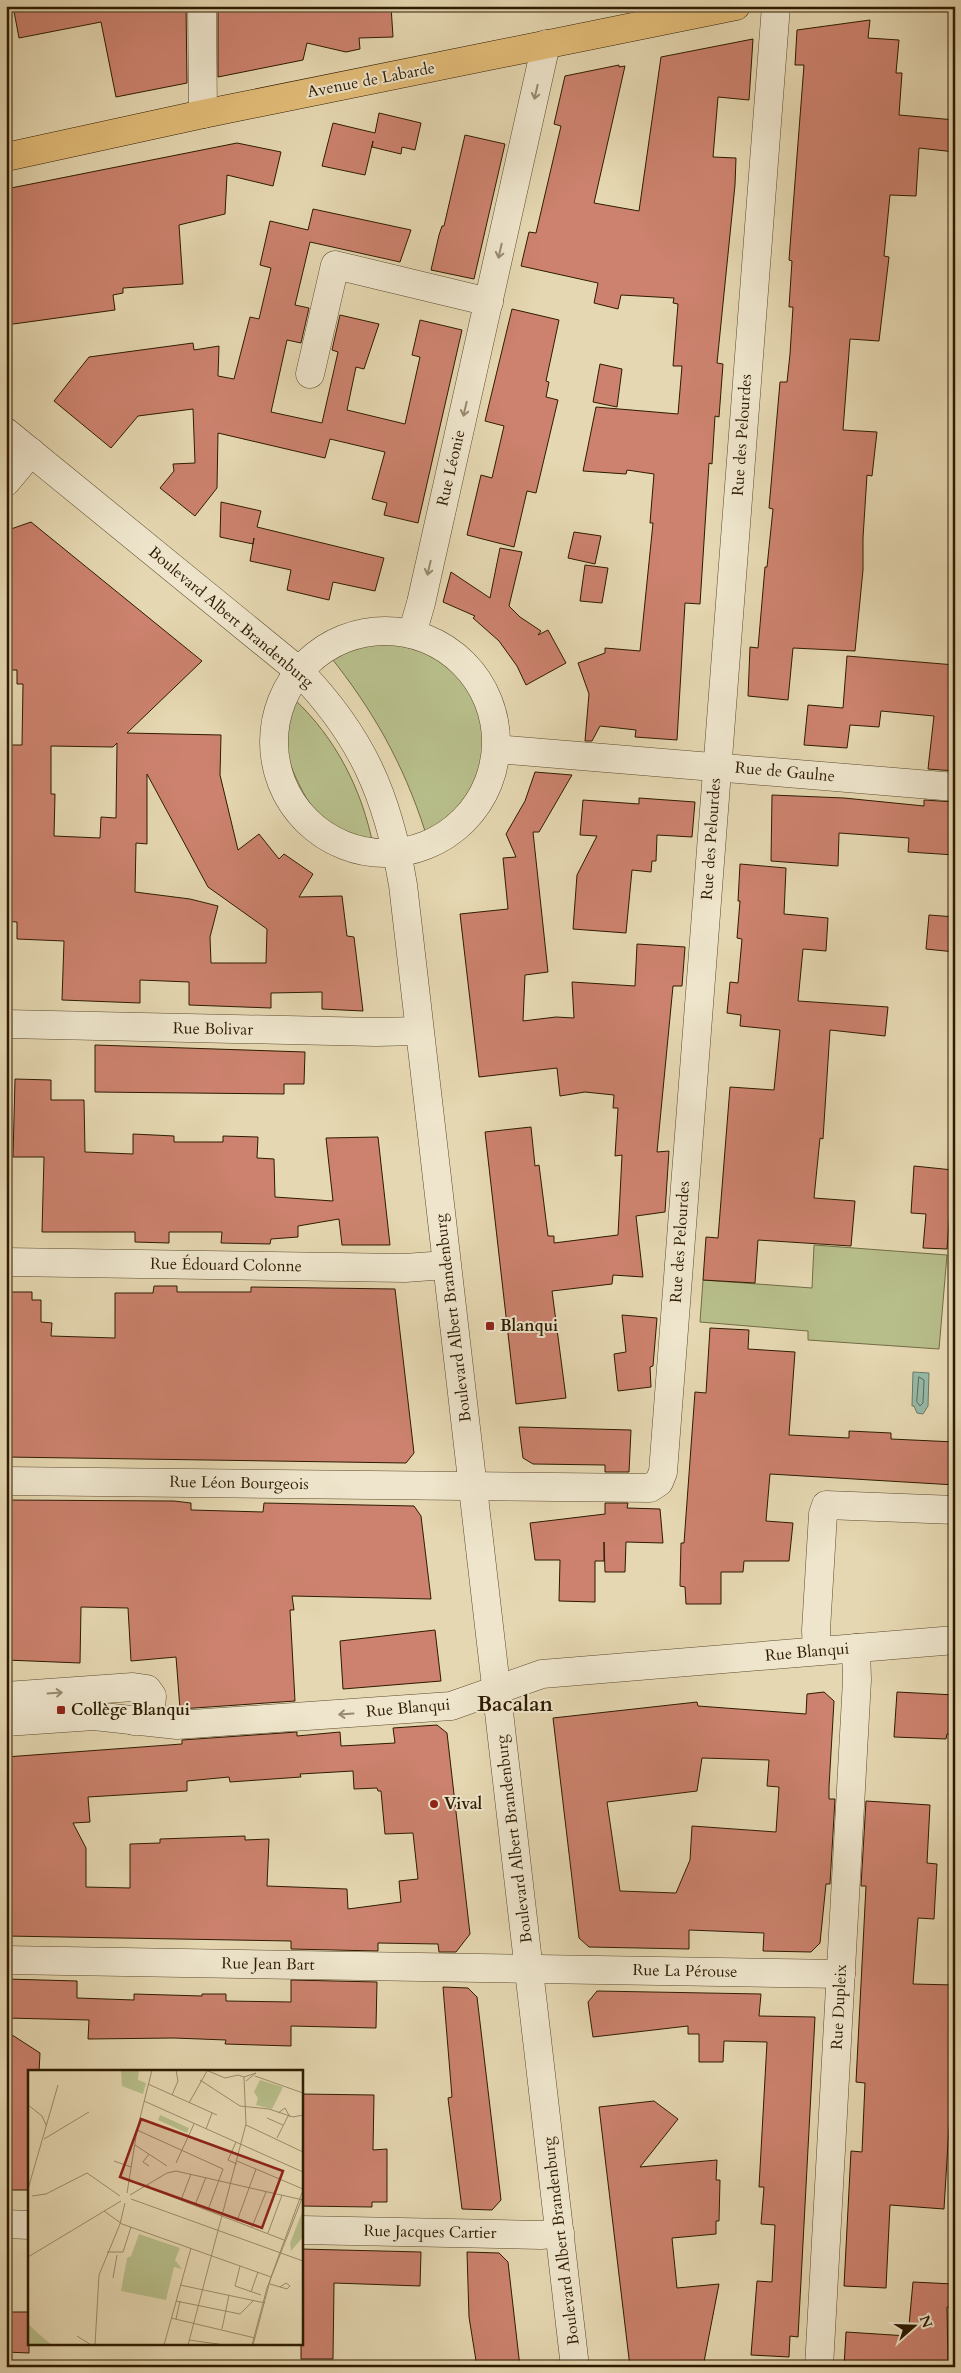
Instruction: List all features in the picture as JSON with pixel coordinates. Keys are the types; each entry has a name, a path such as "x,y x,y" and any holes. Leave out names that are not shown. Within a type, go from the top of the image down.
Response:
{"main road":[{"name":"Avenue de Labarde","path":"6,157 203,114 736,6"}],"street":[{"path":"202,6 203,114"},
{"name":"Rue des Pelourdes","path":"472,1486 650,1488 659,1482 663,1472 776,6"},
{"name":"Rue Léonie","path":"412,634 421,603 546,44"},
{"path":"310,374 335,265 489,302"},
{"name":"Boulevard Albert Brandenburg","path":"6,432 299,671 333,709 363,755 384,802 397,853 419,1031 576,2367"},
{"path":"6,482 31,452"},
{"path":"381,630 412,634 436,643 457,657 475,676 487,698 494,723 496,749 491,775 475,808 459,825 441,839 420,848 397,853 373,853 350,848 328,838 309,823 289,798 282,784 275,761 273,737 277,713 286,691 299,671 312,657 344,638 362,632 381,630"},
{"name":"Rue de Gaulne","path":"496,749 955,787"},
{"name":"Rue Bolivar","path":"6,1024 376,1032 419,1031"},
{"name":"Rue Édouard Colonne","path":"6,1262 405,1268 446,1265"},
{"name":"Rue Léon Bourgeois","path":"6,1481 472,1486"},
{"path":"817,1651 816,1630 823,1514 826,1505 955,1510"},
{"name":"Rue Blanqui","path":"6,1722 94,1716 177,1725 451,1706 542,1674 955,1640"},
{"name":"Rue Dupleix","path":"819,2367 857,1670 856,1648"},
{"path":"6,1696 133,1687 147,1689 152,1696 151,1710 134,1721"},
{"name":"Rue Jean Bart","path":"6,1960 529,1969"},
{"name":"Rue La Pérouse","path":"529,1969 841,1974"},
{"path":"6,2224 28,2224"},
{"name":"Rue Jacques Cartier","path":"302,2230 541,2235 560,2233"}],"green space":[{"path":"383,638 416,644 438,655 469,689 478,703 489,731 488,757 478,784 460,807 425,831 407,783 385,738 359,696 329,655 372,639"},
{"path":"294,699 323,731 345,766 362,804 373,845 360,849 346,844 332,833 308,801 292,768 287,749 288,727"},
{"path":"814,1245 947,1255 939,1349 808,1340 808,1331 700,1322 703,1280 812,1288"}],"water":[{"path":"913,1372 929,1373 928,1406 923,1414 917,1413 914,1406 912,1406"}],"building":[{"path":"13,6 186,6 187,83 116,97 101,22 19,38"},
{"path":"218,6 391,6 393,37 359,38 360,49 346,52 307,43 303,60 218,77"},
{"path":"870,20 868,38 899,40 896,73 902,73 899,115 955,120 955,152 919,148 916,196 890,195 884,256 889,257 879,341 850,339 843,430 877,432 872,476 867,475 863,570 855,651 793,648 788,700 748,696 750,647 758,648 765,567 767,567 773,509 769,508 780,382 787,382 790,354 793,307 789,307 792,261 789,260 804,65 795,65 797,30"},
{"path":"753,39 749,100 718,97 713,157 736,158 735,185 717,363 723,364 719,417 715,416 712,464 709,463 700,604 685,603 677,740 635,737 636,730 600,726 592,741 585,741 589,694 578,663 605,653 605,648 640,651 653,523 650,523 654,474 627,470 626,474 583,471 596,407 678,414 682,366 673,366 678,304 673,303 674,298 621,295 618,309 594,303 598,283 521,266 529,232 536,233 561,126 554,124 565,76 619,65 619,67 625,66 594,203 639,211 661,57"},
{"path":"379,113 421,123 415,150 402,147 401,154 372,147 373,141 365,175 322,166 333,123 375,133"},
{"path":"465,135 505,144 474,279 431,270 439,235 442,226 444,226"},
{"path":"237,143 281,152 273,186 227,175 225,214 179,225 183,284 123,288 123,293 113,295 115,310 6,325 6,241 8,241 6,189"},
{"path":"313,209 411,230 400,262 310,242 295,305 309,308 301,343 287,340 271,412 322,423 338,352 332,350 340,315 379,324 364,369 356,367 347,410 405,424 420,357 412,355 420,320 462,330 418,523 384,515 387,503 372,499 385,452 330,439 325,458 218,433 217,488 195,516 160,488 174,471 173,464 195,463 193,409 138,416 111,448 54,401 89,357 193,343 194,350 219,346 218,376 234,379 250,317 259,319 271,268 260,265 270,221 308,230"},
{"path":"512,309 559,320 546,381 549,382 546,397 558,400 536,493 527,491 514,547 467,535 481,475 492,478 504,426 485,421"},
{"path":"600,364 622,369 617,407 593,402"},
{"path":"221,502 261,511 257,527 384,558 375,591 333,582 329,600 287,590 291,570 250,561 253,544 220,537"},
{"path":"31,522 202,661 127,733 221,735 220,775 238,850 259,834 279,859 284,854 313,874 299,897 342,896 347,936 354,937 363,1011 322,1009 322,992 271,993 271,1008 189,1005 189,982 140,980 140,1003 62,1000 64,941 17,939 17,922 6,921 7,745 22,745 23,684 17,684 17,670 9,670 11,529","holes":["117,743 116,818 101,817 100,838 54,836 55,794 51,794 51,746 113,747","147,774 208,887 267,929 266,963 211,963 210,937 218,906 190,899 135,892 136,843 147,844"]},
{"path":"574,532 601,536 595,564 568,558"},
{"path":"500,548 522,552 509,606 520,617 541,631 538,635 548,630 566,663 526,685 517,666 499,641 473,618 475,616 443,602 451,572 490,598"},
{"path":"585,565 608,568 602,603 580,601"},
{"path":"847,656 955,665 955,771 928,769 934,716 881,711 879,727 850,725 847,748 804,745 808,705 843,708"},
{"path":"535,772 572,775 539,832 533,832 548,972 525,975 523,1021 556,1017 574,1018 572,982 635,986 637,944 685,947 682,986 673,986 657,1152 669,1151 665,1212 636,1216 643,1277 613,1275 612,1284 552,1291 566,1398 516,1404 485,1132 531,1127 535,1166 539,1165 548,1236 554,1236 554,1243 618,1235 622,1155 615,1156 618,1108 613,1108 614,1095 585,1092 560,1096 557,1068 479,1077 460,914 508,909 503,858 516,857 506,834 525,801"},
{"path":"772,795 844,798 924,806 924,800 955,802 955,855 908,852 909,838 839,833 838,866 771,861"},
{"path":"639,798 695,802 692,837 657,835 656,861 652,861 651,872 632,870 626,933 573,929 577,875 597,836 580,835 583,800 639,804"},
{"path":"740,864 786,868 784,914 828,918 826,951 803,949 798,1001 888,1007 885,1036 830,1030 823,1139 820,1138 814,1198 855,1201 851,1246 758,1240 755,1283 703,1280 706,1237 718,1238 730,1087 774,1090 780,1030 740,1026 741,1015 727,1013 730,982 738,983 742,939 737,938"},
{"path":"929,915 955,917 955,952 926,949"},
{"path":"95,1045 305,1052 304,1084 284,1084 284,1094 95,1092"},
{"path":"15,1079 51,1080 51,1100 84,1100 85,1152 133,1154 133,1134 174,1136 174,1142 223,1142 223,1136 258,1137 257,1158 274,1159 275,1197 333,1201 326,1138 378,1137 390,1245 342,1245 339,1219 298,1226 298,1237 271,1239 270,1244 221,1243 222,1232 169,1232 169,1243 135,1242 135,1232 42,1232 44,1157 13,1157"},
{"path":"914,1166 953,1170 947,1249 923,1248 926,1214 911,1213"},
{"path":"154,1286 177,1286 177,1292 251,1292 251,1287 395,1289 414,1453 406,1463 6,1457 8,1292 32,1292 32,1300 41,1300 41,1322 52,1323 51,1336 115,1338 115,1293 153,1293"},
{"path":"622,1315 657,1318 653,1366 650,1367 651,1387 618,1391 614,1354 626,1352"},
{"path":"710,1328 749,1330 748,1349 795,1352 789,1435 849,1438 849,1431 891,1433 891,1439 955,1442 955,1485 770,1474 766,1521 793,1523 789,1561 744,1561 743,1572 721,1572 721,1604 686,1604 685,1587 680,1586 681,1543 684,1543 695,1392 706,1393"},
{"path":"519,1427 631,1430 629,1472 605,1472 605,1465 533,1464 523,1458"},
{"path":"6,1500 174,1501 191,1503 191,1510 263,1512 264,1503 414,1506 421,1516 431,1599 292,1596 294,1610 290,1610 295,1701 180,1709 176,1657 131,1661 128,1608 81,1607 80,1663 6,1660"},
{"path":"605,1503 628,1503 627,1508 660,1509 663,1543 626,1542 625,1572 605,1572 604,1542 604,1561 595,1561 595,1602 559,1601 560,1560 535,1560 530,1523 605,1514"},
{"path":"435,1630 441,1681 343,1689 340,1641"},
{"path":"824,1692 834,1701 829,1799 835,1799 830,1884 826,1884 820,1943 811,1952 763,1951 764,1933 689,1930 689,1949 589,1947 579,1938 553,1718 697,1702 698,1706 806,1714 807,1694","holes":["702,1758 769,1760 767,1786 779,1787 776,1832 692,1826 690,1860 676,1893 620,1891 607,1802 697,1791"]},
{"path":"897,1692 955,1695 955,1734 947,1734 946,1739 894,1737"},
{"path":"437,1725 447,1733 470,1934 456,1952 439,1952 438,1944 378,1943 378,1951 291,1949 291,1941 6,1936 6,1757 182,1744 182,1740 297,1732 297,1736 340,1732 341,1746 395,1743 393,1728","holes":["353,1771 354,1789 377,1788 378,1791 381,1791 385,1834 413,1833 418,1879 399,1881 401,1902 348,1909 347,1889 267,1886 269,1839 245,1840 245,1836 160,1839 160,1843 130,1844 130,1888 86,1887 86,1848 73,1823 90,1822 88,1797 187,1791 187,1781 229,1777 230,1782 301,1777 300,1774"]},
{"path":"866,1801 930,1805 927,1863 937,1864 934,1919 918,1918 913,1984 955,1985 955,2127 949,2127 944,2209 890,2205 886,2288 844,2286 851,2151 862,2152 865,2083 856,2082 866,1886 861,1886"},
{"path":"6,1979 77,1981 77,1998 134,2000 134,1994 202,1996 202,1994 226,1994 226,2001 291,2002 291,1980 377,1982 376,2028 291,2026 291,2046 225,2044 226,2040 174,2038 88,2039 89,2020 6,2018"},
{"path":"443,1987 468,1988 477,1997 501,2200 492,2210 462,2209 448,2098 452,2097"},
{"path":"597,1991 761,1994 759,2016 815,2017 798,2337 790,2336 789,2357 751,2355 757,2281 772,2282 775,2225 761,2224 764,2187 759,2187 767,2042 724,2041 723,2062 699,2062 699,2034 688,2034 688,2026 593,2037 588,2002"},
{"path":"6,2031 40,2053 39,2070 28,2070 28,2190 6,2190"},
{"path":"302,2094 374,2095 373,2150 387,2149 387,2202 372,2202 372,2207 302,2206"},
{"path":"654,2101 678,2119 640,2167 717,2160 716,2180 720,2180 719,2221 716,2221 716,2234 672,2238 677,2288 719,2284 703,2367 630,2367 599,2107"},
{"path":"302,2249 421,2252 420,2286 334,2283 333,2359 301,2359"},
{"path":"467,2252 499,2253 508,2262 520,2367 477,2367 469,2317"},
{"path":"913,2282 953,2284 952,2308 947,2307 948,2364 940,2364 939,2367 844,2367 846,2332 908,2336"},
{"path":"6,2312 28,2312 29,2353 6,2352"}],"place":[{"name":"Blanqui","path":"490,1326"},
{"name":"Collège Blanqui","path":"61,1710"},
{"name":"Vival","path":"434,1804"}],"district":[{"name":"Bacalan","path":"515,1704"}]}
